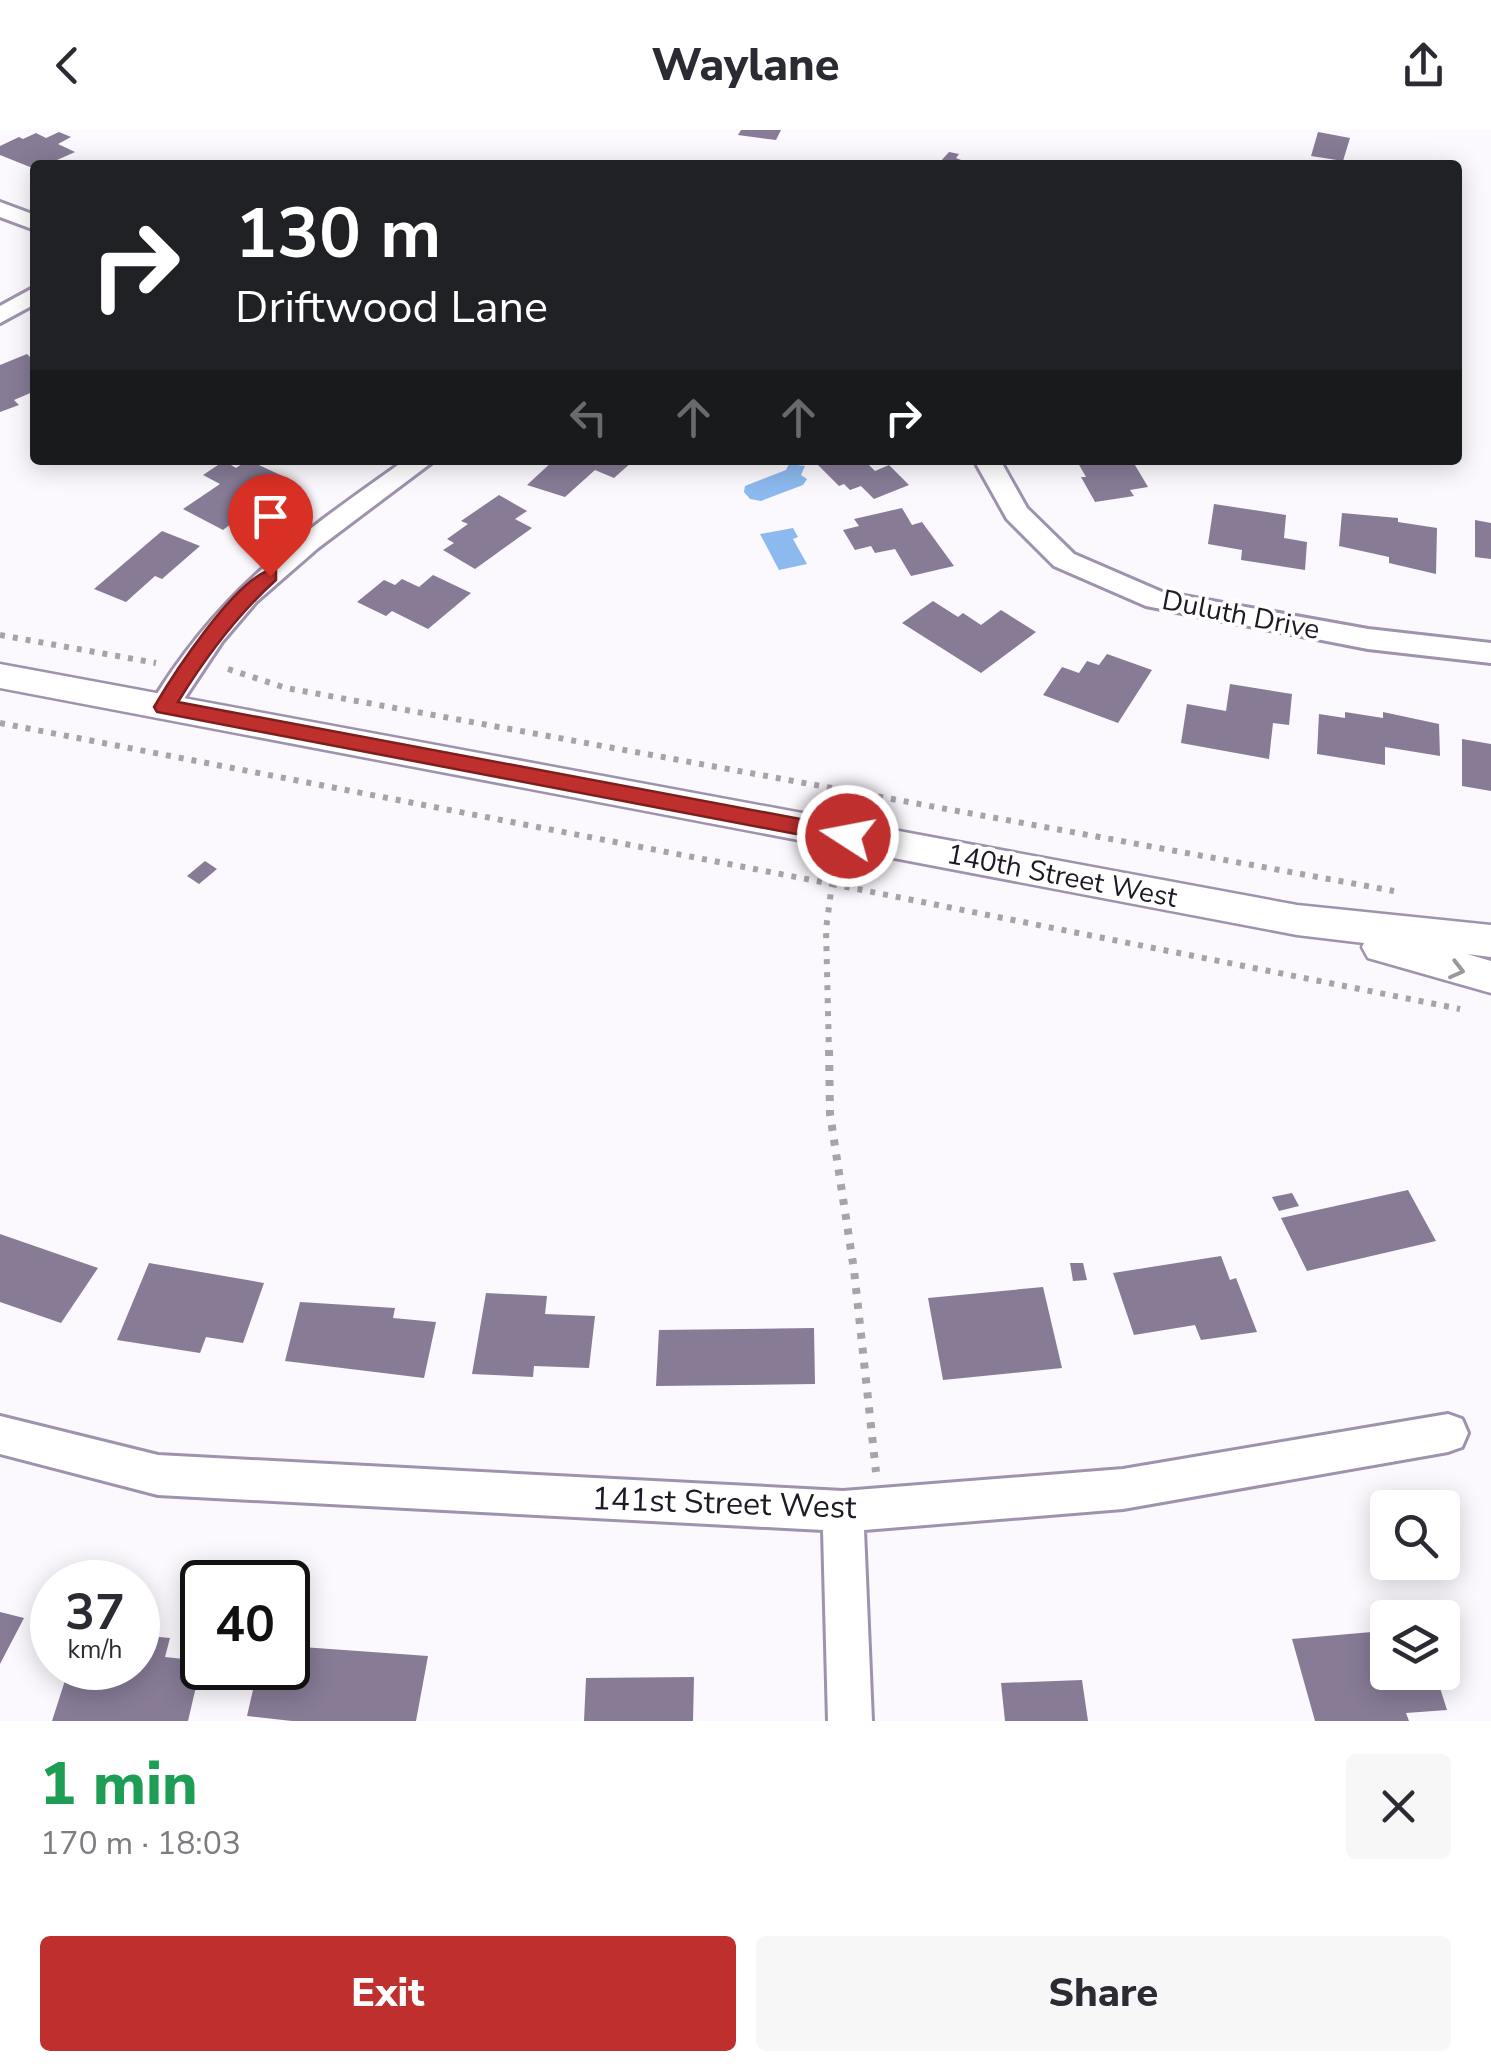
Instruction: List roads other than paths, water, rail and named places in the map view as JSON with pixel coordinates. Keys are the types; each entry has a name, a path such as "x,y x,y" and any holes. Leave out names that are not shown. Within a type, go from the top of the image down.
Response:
{"street":[{"path":"0,209 30,221"},
{"path":"0,316 30,297"},
{"path":"164,707 192,664 246,596 294,555 415,465"},
{"name":"Duluth Drive","path":"990,465 1016,514 1064,560 1156,600 1368,639 1491,652"},
{"name":"140th Street West","path":"0,676 1298,920 1491,941"},
{"name":"140th Street West","path":"1298,920 1449,968 1481,994"},
{"name":"141st Street West","path":"0,1434 158,1475 862,1510 1122,1489 1448,1433"},
{"path":"850,1721 862,1510"}],"water":[{"path":"788,465 805,466 801,475 807,479 803,485 761,501 750,499 744,492 745,486 786,470"},
{"path":"793,528 798,537 793,539 807,564 779,570 760,534"}]}
